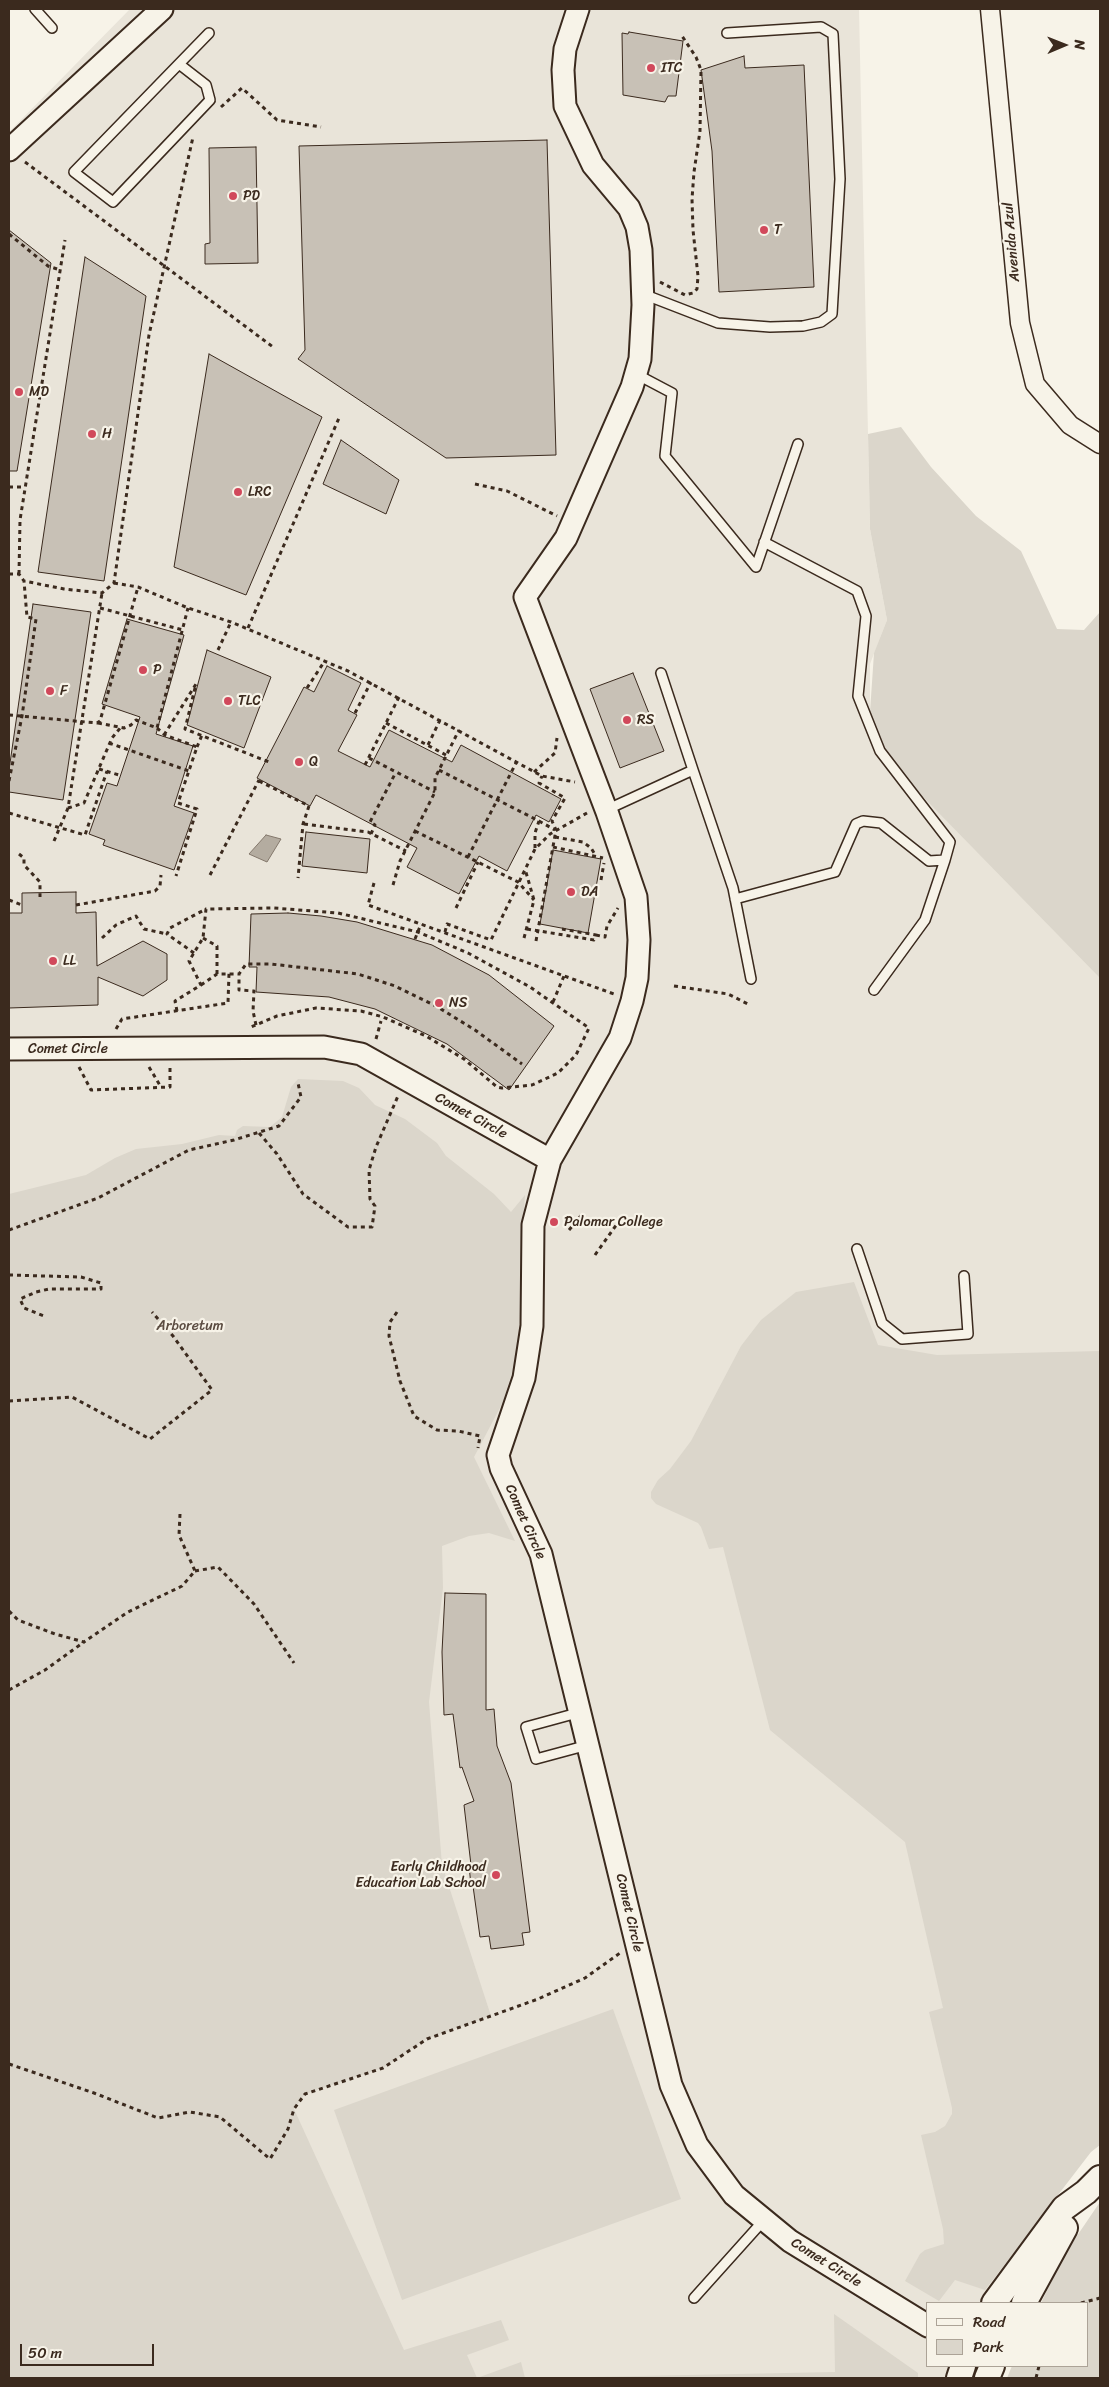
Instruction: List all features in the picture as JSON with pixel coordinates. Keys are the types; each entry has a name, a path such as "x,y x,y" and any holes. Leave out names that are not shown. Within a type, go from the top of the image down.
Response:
{"main road":[{"path":"995,2302 1064,2208 1093,2185"},
{"path":"1025,2302 1093,2185"}],"street":[{"path":"9,150 162,9"},
{"path":"550,1160 620,1038 632,1002 637,978 639,940 636,897 599,810 525,597 566,538 636,374 651,288 637,227 629,208 593,165 565,106 563,70 565,49 578,9"},
{"name":"Avenida Azul","path":"990,9 1019,314 1024,341 1035,384 1070,426 1100,444"},
{"name":"Comet Circle","path":"9,1049 324,1047 360,1054 550,1160 533,1225 532,1326 524,1378 498,1455 501,1468 541,1554 671,2085 697,2145 734,2194 790,2241 926,2325"}],"lane":[{"path":"35,9 52,28"},
{"path":"651,288 718,323 770,328 803,326 820,322 832,314 840,179 833,34 821,27 727,33"},
{"path":"179,64 206,85 210,100 113,202 74,172 209,32"},
{"path":"636,374 672,393 665,456 756,567 798,444"},
{"path":"764,542 857,591 866,616 858,696 880,751 950,842 925,920 874,990"},
{"path":"661,673 735,899 751,979"},
{"path":"599,810 693,770"},
{"path":"735,899 835,872 856,824 863,820 881,823 929,861 945,860"},
{"path":"857,1249 882,1323 902,1339 968,1334 964,1276"},
{"path":"581,1712 526,1727 536,1759 589,1745"},
{"path":"694,2298 764,2220"}],"path":[{"path":"651,288 684,295 693,294 697,289 698,276 692,200 700,131 701,70 696,57 682,36"},
{"path":"215,113 242,88 277,120 321,127"},
{"path":"114,584 149,335 195,132"},
{"path":"9,150 273,347"},
{"path":"9,234 48,266 60,270"},
{"path":"9,781 22,716 36,619 27,617 24,581 19,574 20,520 65,240"},
{"path":"248,629 339,418"},
{"path":"475,484 506,491 559,518"},
{"path":"9,486 25,486"},
{"path":"9,574 19,574"},
{"path":"24,581 64,589 102,593 114,584 138,587 188,608 248,629 371,682 542,776 582,784"},
{"path":"97,723 100,721 138,587"},
{"path":"54,841 68,808 102,593"},
{"path":"100,608 183,630"},
{"path":"157,728 188,608"},
{"path":"218,650 230,622"},
{"path":"307,688 324,662"},
{"path":"355,713 371,682"},
{"path":"164,735 196,684 185,729 269,762"},
{"path":"365,764 399,697"},
{"path":"9,715 82,721 121,727 131,725 136,720 157,728 164,735 197,747"},
{"path":"428,745 440,720"},
{"path":"386,723 446,755"},
{"path":"68,808 84,803 109,743 121,727"},
{"path":"393,885 415,831 435,792 435,778 458,730"},
{"path":"534,772 555,753 558,734"},
{"path":"176,876 197,809 178,803 202,735"},
{"path":"109,743 189,771"},
{"path":"369,758 435,792"},
{"path":"468,857 516,763"},
{"path":"99,769 119,775"},
{"path":"439,770 498,798 556,830"},
{"path":"9,813 85,835 106,771"},
{"path":"371,834 375,825 370,822 396,772"},
{"path":"536,941 556,830 552,821 565,798 539,783 542,776"},
{"path":"210,875 259,781 309,806 304,824 298,878"},
{"path":"444,932 447,924 491,940 535,849 556,830 580,815 599,810"},
{"path":"535,849 535,833 539,821"},
{"path":"304,824 371,834 406,851"},
{"path":"415,831 518,882 534,900"},
{"path":"555,837 583,842 591,848 596,856"},
{"path":"553,848 605,858 601,880"},
{"path":"20,854 24,858 24,865 40,882 40,897"},
{"path":"456,908 478,862"},
{"path":"524,938 534,900 525,868"},
{"path":"76,905 155,891 160,886 161,875"},
{"path":"374,883 368,905 621,997"},
{"path":"9,900 22,905"},
{"path":"562,929 605,937 616,909 623,907"},
{"path":"167,934 170,928 206,909 274,908 338,913 418,932 468,953 553,1002 590,1028 576,1055 568,1064 546,1079 519,1087 497,1087 464,1059 426,1036 383,1017 361,1011 316,1008 277,1016 250,1027"},
{"path":"201,985 189,961 203,938 206,909"},
{"path":"102,938 116,925 136,916 144,929 167,934 194,953"},
{"path":"415,939 421,924"},
{"path":"527,929 594,940 596,935"},
{"path":"203,938 217,946 217,974"},
{"path":"256,1025 253,1011 254,991 239,990 239,974 246,964 271,964 358,974 395,986 436,1006 475,1030 522,1064"},
{"path":"116,1030 122,1019 228,1003 229,973"},
{"path":"176,1011 176,1001 217,974 239,974"},
{"path":"553,1002 564,976"},
{"path":"674,986 728,994 748,1004"},
{"path":"376,1039 381,1021"},
{"path":"74,1059 91,1090 170,1088 169,1057"},
{"path":"148,1065 162,1088"},
{"path":"9,1230 98,1198 189,1150 279,1126 301,1097 298,1083"},
{"path":"258,1133 277,1154 303,1194 348,1227 372,1226 375,1206 370,1200 369,1170 376,1147 401,1088"},
{"path":"569,1230 584,1212"},
{"path":"595,1255 617,1224"},
{"path":"9,1275 80,1277 101,1283 101,1289 50,1289 36,1292 20,1299 24,1308 44,1316"},
{"path":"9,1401 72,1397 150,1439 212,1390 173,1336 152,1312"},
{"path":"397,1312 390,1322 389,1336 400,1381 414,1416 436,1430 458,1431 480,1436 478,1454"},
{"path":"180,1514 180,1535 195,1571"},
{"path":"9,1690 45,1670 128,1612 182,1586 195,1571 218,1567 254,1604 294,1663"},
{"path":"10,1613 18,1620 84,1642"},
{"path":"9,2064 94,2093 158,2118 190,2112 220,2116 270,2159 288,2129 294,2109 305,2094 383,2068 427,2039 538,1999 585,1978 624,1950"},
{"path":"1085,2302 1100,2298"}],"shaded area":[{"name":"Palomar College","path":"130,9 859,9 870,529 887,620 870,664 870,712 1100,794 1100,1647 1043,1649 1037,2260 1011,2302 926,2302 926,2367 978,2367 973,2378 88,2378 9,2015 9,132"},
{"path":"266,835 281,839 267,862 249,854"}],"green space":[{"path":"901,427 931,467 976,516 1021,551 1057,629 1084,630 1100,612 1100,978 892,765 870,712 874,653 887,620 870,529 868,434"},
{"name":"Arboretum","path":"298,1079 343,1081 359,1088 375,1105 405,1119 437,1143 446,1156 494,1194 511,1212 525,1195 521,1257 522,1317 518,1354 502,1404 474,1457 515,1541 489,1533 469,1536 442,1546 443,1588 429,1702 442,1865 491,2016 427,2039 383,2068 305,2094 294,2109 404,2350 501,2320 509,2340 467,2355 477,2378 9,2378 9,1194 86,1175 115,1158 136,1149 182,1144 219,1135 235,1136 237,1130 243,1126 270,1127 282,1117 291,1087"},
{"path":"854,1282 878,1345 937,1355 1100,1351 1100,2145 1091,2152 985,2290 955,2280 939,2301 905,2281 920,2254 925,2250 944,2244 943,2229 921,2135 935,2132 945,2126 952,2114 952,2108 929,2012 943,2008 905,1842 770,1730 723,1547 709,1549 698,1523 656,1504 651,1498 651,1492 658,1480 670,1469 691,1441 741,1346 761,1320 796,1292"},
{"path":"613,2009 681,2199 402,2300 334,2110"},
{"path":"1100,2202 1100,2378 1007,2378 1012,2367 1089,2367 1089,2302 1041,2302 1064,2255"},
{"path":"834,2314 918,2373 918,2378 541,2378 835,2372"},
{"path":"521,2362 525,2378 477,2378"}],"building":[{"name":"ITC","path":"629,32 683,41 676,96 668,96 665,102 623,95 622,33 628,34"},
{"name":"T","path":"744,56 745,68 804,65 814,287 719,292 712,151 701,70"},
{"path":"547,140 556,455 446,458 298,359 305,350 299,146"},
{"name":"PD","path":"256,147 258,263 205,264 205,244 210,243 209,148"},
{"name":"MD","path":"9,230 51,263 17,471 9,471"},
{"name":"H","path":"85,257 146,296 104,581 38,572"},
{"name":"LRC","path":"209,354 322,417 246,595 174,567"},
{"path":"341,440 399,480 386,514 323,484"},
{"name":"F","path":"33,604 91,612 63,800 9,792 9,770"},
{"path":"127,619 184,635 156,734 193,746 174,806 194,813 174,870 103,845 105,840 89,834 107,783 117,786 140,717 102,704"},
{"name":"TLC","path":"207,650 271,677 244,748 187,725"},
{"path":"327,666 361,683 348,710 357,715 338,751 370,767 389,730 452,762 461,745 561,799 549,822 536,815 507,871 479,856 459,894 407,867 417,848 316,795 310,806 257,778 304,687 314,692"},
{"name":"RS","path":"633,673 664,751 620,768 590,689"},
{"path":"306,832 370,839 367,873 302,866"},
{"name":"DA","path":"553,850 601,859 588,933 540,924"},
{"name":"LL","path":"76,892 76,913 96,912 97,966 143,941 167,954 167,980 143,996 98,977 98,1005 9,1008 9,913 22,913 22,893"},
{"name":"NS","path":"288,913 357,922 432,945 489,975 554,1026 509,1090 447,1044 375,1009 329,997 256,992 257,967 249,967 251,914"},
{"path":"445,1593 486,1594 486,1710 494,1709 497,1746 511,1783 530,1932 522,1933 524,1945 491,1949 489,1936 480,1937 473,1886 471,1886 469,1865 471,1865 464,1805 474,1801 462,1767 460,1768 453,1714 444,1715 442,1652"}],"place":[{"name":"ITC","path":"651,68"},
{"name":"PD","path":"233,196"},
{"name":"T","path":"764,230"},
{"name":"MD","path":"19,392"},
{"name":"H","path":"92,434"},
{"name":"LRC","path":"238,492"},
{"name":"P","path":"143,670"},
{"name":"F","path":"50,691"},
{"name":"TLC","path":"228,701"},
{"name":"RS","path":"627,720"},
{"name":"Q","path":"299,762"},
{"name":"DA","path":"571,892"},
{"name":"LL","path":"53,961"},
{"name":"NS","path":"439,1003"},
{"name":"Palomar College","path":"554,1222"},
{"name":"Early Childhood Education Lab School","path":"496,1875"}]}
